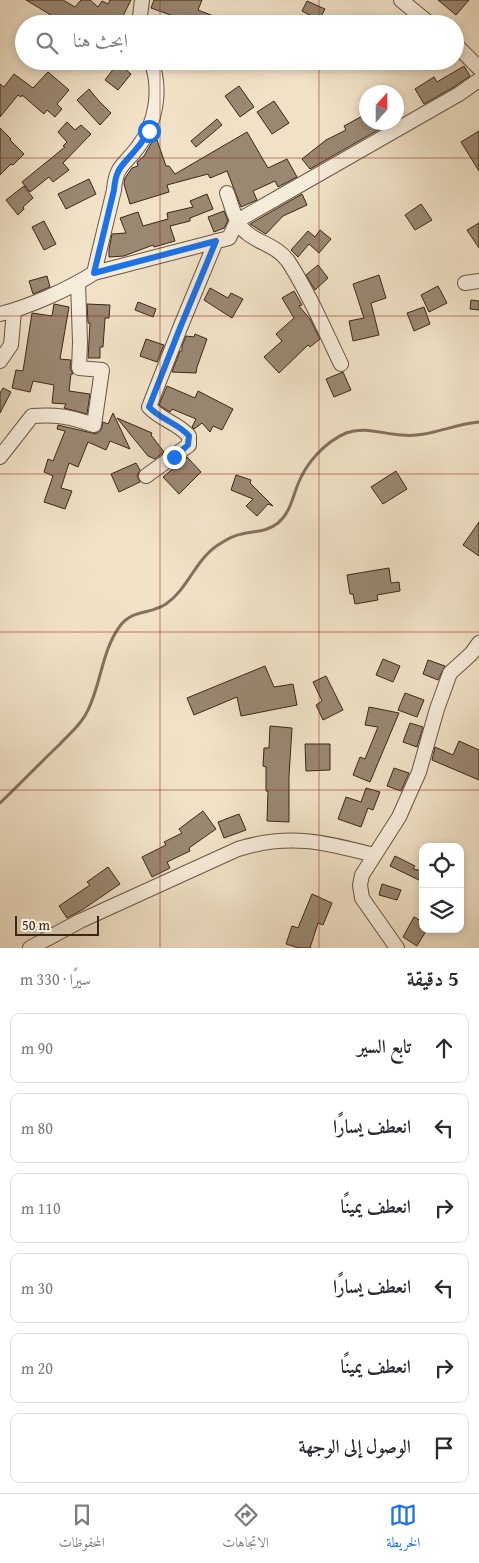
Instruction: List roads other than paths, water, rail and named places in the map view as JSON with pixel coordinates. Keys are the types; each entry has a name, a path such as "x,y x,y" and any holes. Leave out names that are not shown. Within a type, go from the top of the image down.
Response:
{"street":[{"path":"140,15 142,0"},
{"path":"400,0 419,15"},
{"path":"464,53 479,68"},
{"path":"94,273 114,190 115,178 119,169 138,148 149,131 154,116 157,97 154,70"},
{"path":"0,361 11,345 7,312 78,283 94,273 229,238 237,221 459,94 479,80"},
{"path":"226,193 237,221 246,232 270,245 287,260 341,364"},
{"path":"146,476 188,445 189,436 182,428 154,413 149,407 216,241"},
{"path":"0,458 32,416 50,414 65,416 94,425 102,370 79,368 78,283"},
{"path":"397,948 362,898 360,885 362,875 399,817 419,772 437,709 450,673 471,654 479,643"},
{"path":"30,948 80,921 238,849 257,843 303,840 332,844 374,856"},
{"path":"380,948 386,933"}],"waterway":[{"path":"0,803 82,720 92,700 109,646 120,626 130,617 160,607 174,598 203,558 218,545 236,536 265,530 278,523 288,510 306,468 317,454 331,442 346,433 360,430 421,435 479,422"}]}
